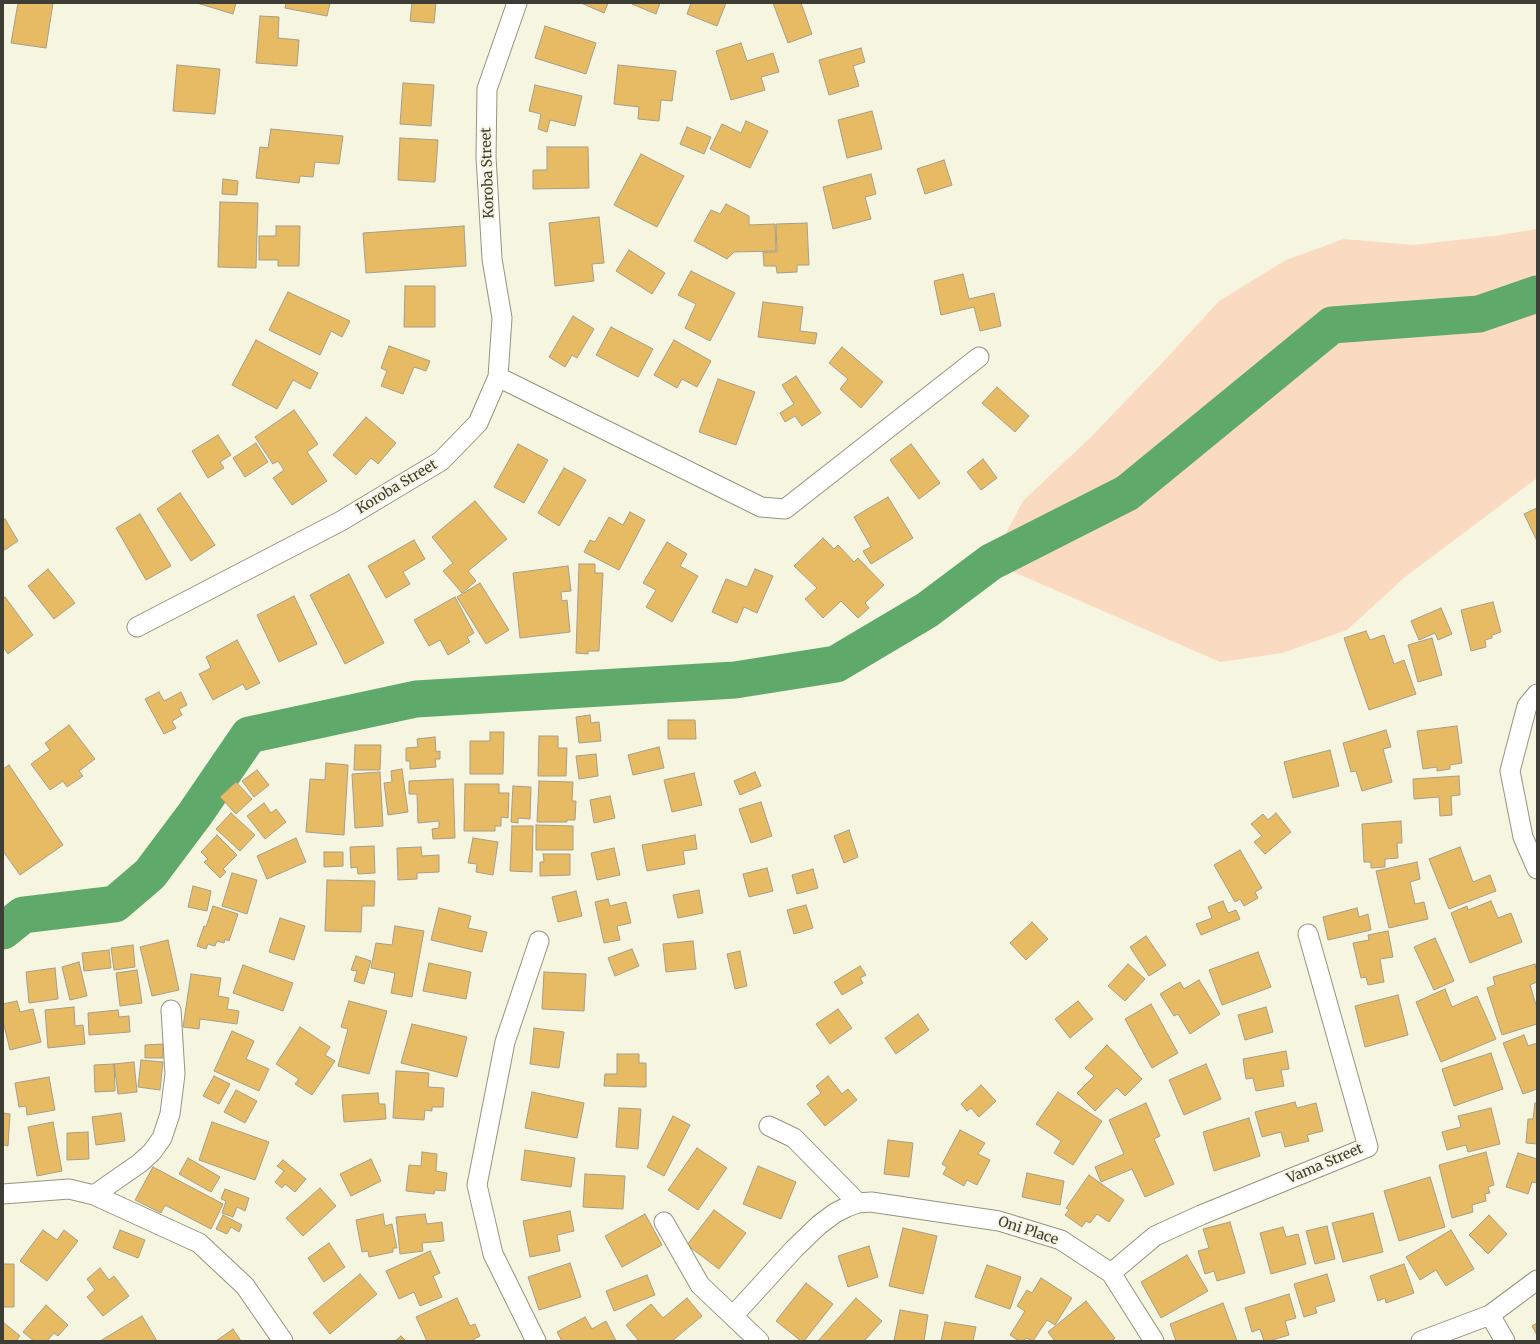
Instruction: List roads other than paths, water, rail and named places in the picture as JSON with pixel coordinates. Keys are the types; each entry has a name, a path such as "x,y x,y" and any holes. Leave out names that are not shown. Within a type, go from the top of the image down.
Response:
{"street":[{"name":"Koroba Street","path":"137,627 341,521 441,461 478,423 498,377 502,318 492,259 490,235 486,156 487,89 517,3"},
{"path":"498,377 761,507 785,509 980,357"},
{"path":"1537,694 1527,706 1510,771 1522,837 1537,869"},
{"name":"Vama Street","path":"1111,1273 1155,1236 1201,1214 1368,1147 1308,934"},
{"path":"536,1341 493,1254 477,1185 505,1042 539,941"},
{"path":"94,1195 140,1163 152,1152 162,1138 170,1114 175,1074 171,1010"},
{"path":"733,1316 794,1249 819,1225 835,1212 858,1203 794,1138 769,1126"},
{"path":"3,1194 69,1189 94,1195 199,1243 245,1286 283,1341"},
{"name":"Oni Place","path":"858,1203 871,1202 999,1220 1060,1240 1111,1273 1154,1341"},
{"path":"664,1222 700,1285 759,1341"},
{"path":"1421,1341 1490,1316 1537,1280"},
{"path":"1490,1316 1505,1341"}],"waterway":[{"path":"3,931 23,915 115,904 150,874 195,814 249,735 416,699 735,680 836,664 927,610 991,562 1127,493 1332,325 1479,314 1537,294"}]}
